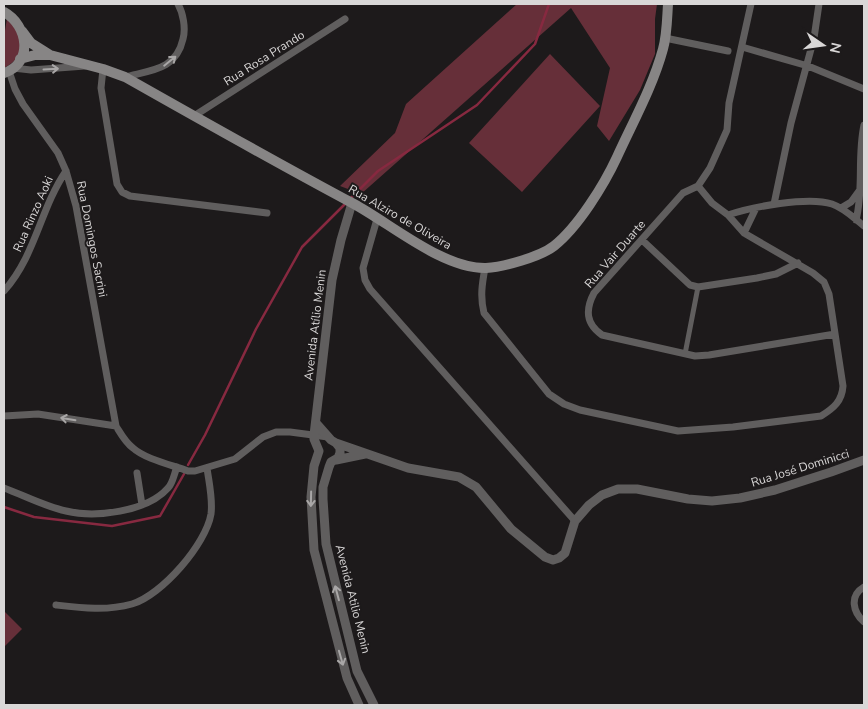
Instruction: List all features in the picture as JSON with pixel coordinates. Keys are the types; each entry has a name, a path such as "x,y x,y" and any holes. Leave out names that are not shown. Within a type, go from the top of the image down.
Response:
{"main road":[{"name":"Rua Alziro de Oliveira","path":"4,12 18,22 31,44 50,55 125,77 349,202 439,255 455,262 485,268 534,256 553,247 566,235 592,202 607,179 655,74 666,38 668,4"},
{"path":"8,71 20,59 24,48 22,31"},
{"name":"Rua Alziro de Oliveira","path":"20,59 35,55 50,55"}],"street":[{"path":"125,77 161,68 173,61 181,49 185,32 181,9 178,4"},
{"name":"Rua Vair Duarte","path":"751,4 729,103 727,130 710,168 698,186 683,194 594,293 587,312 589,321 594,330 602,335 696,356 709,356 835,334"},
{"path":"774,204 791,123 808,66 819,4"},
{"name":"Rua Rosa Prando","path":"194,116 345,20"},
{"path":"666,38 728,52"},
{"path":"742,47 808,66 864,89"},
{"path":"8,71 89,66"},
{"path":"103,69 102,98 117,184 122,192 130,196 266,213"},
{"name":"Rua Domingos Sacrini","path":"8,71 23,104 58,153 66,171 76,206 116,426"},
{"path":"856,220 860,202 862,177 860,145 864,125"},
{"name":"Rua Rinzo Aoki","path":"4,291 15,278 26,259 57,185 66,171"},
{"path":"485,268 481,300 484,313 549,394 564,404 580,410 678,431 733,427 821,416 833,409 840,401 843,386 830,294 824,282 798,263 744,233 728,215 712,203 698,186"},
{"path":"841,208 851,202 860,191"},
{"path":"728,215 774,204 820,201 841,208 864,226"},
{"name":"Avenida Atílio Menin","path":"319,451 314,435 332,280 349,202"},
{"path":"744,233 756,208"},
{"path":"4,416 38,414 116,426 125,441 134,450 192,472 235,459 263,437 276,432 314,435 408,468 459,476 476,487 511,529 545,557 553,560 559,558 565,552 575,521 370,290 365,280 363,268 377,219"},
{"path":"642,240 690,285 698,287 776,274 798,263"},
{"path":"685,354 698,287"},
{"path":"316,423 332,440"},
{"path":"332,440 325,443 319,451 325,460 334,461 367,453"},
{"name":"Avenida Atilio Menin","path":"332,440 340,448 340,453 326,474 322,499 328,554 357,671 374,705"},
{"name":"Avenida Atilio Menin","path":"319,451 314,466 311,497 314,550 347,678 359,705"},
{"name":"Rua José Dominicci","path":"575,521 589,505 602,495 618,489 637,490 688,499 740,498 775,490 864,460"},
{"path":"4,488 65,511 90,514 116,512 142,506 159,497 170,487 177,467"},
{"path":"56,605 90,609 110,608 134,603 153,594 178,570 206,530 211,514 212,496 207,468"},
{"path":"137,473 142,506"},
{"path":"864,587 854,597 853,606 857,615 864,622"}],"shaded area":[{"path":"517,4 657,4 655,54 640,90 609,141 597,126 610,68 571,8 361,194 340,186 395,133 406,104"},
{"path":"7,18 19,27 21,46 19,56 4,68 4,37"},
{"path":"550,54 600,106 522,192 469,143"},
{"path":"4,611 22,629 4,647"}],"waterway":[{"path":"350,199 378,171 477,105 535,44 549,4"},
{"path":"188,465 205,435 256,329 302,247 346,203"},
{"path":"4,507 34,517 112,526 160,516 184,474"}]}
